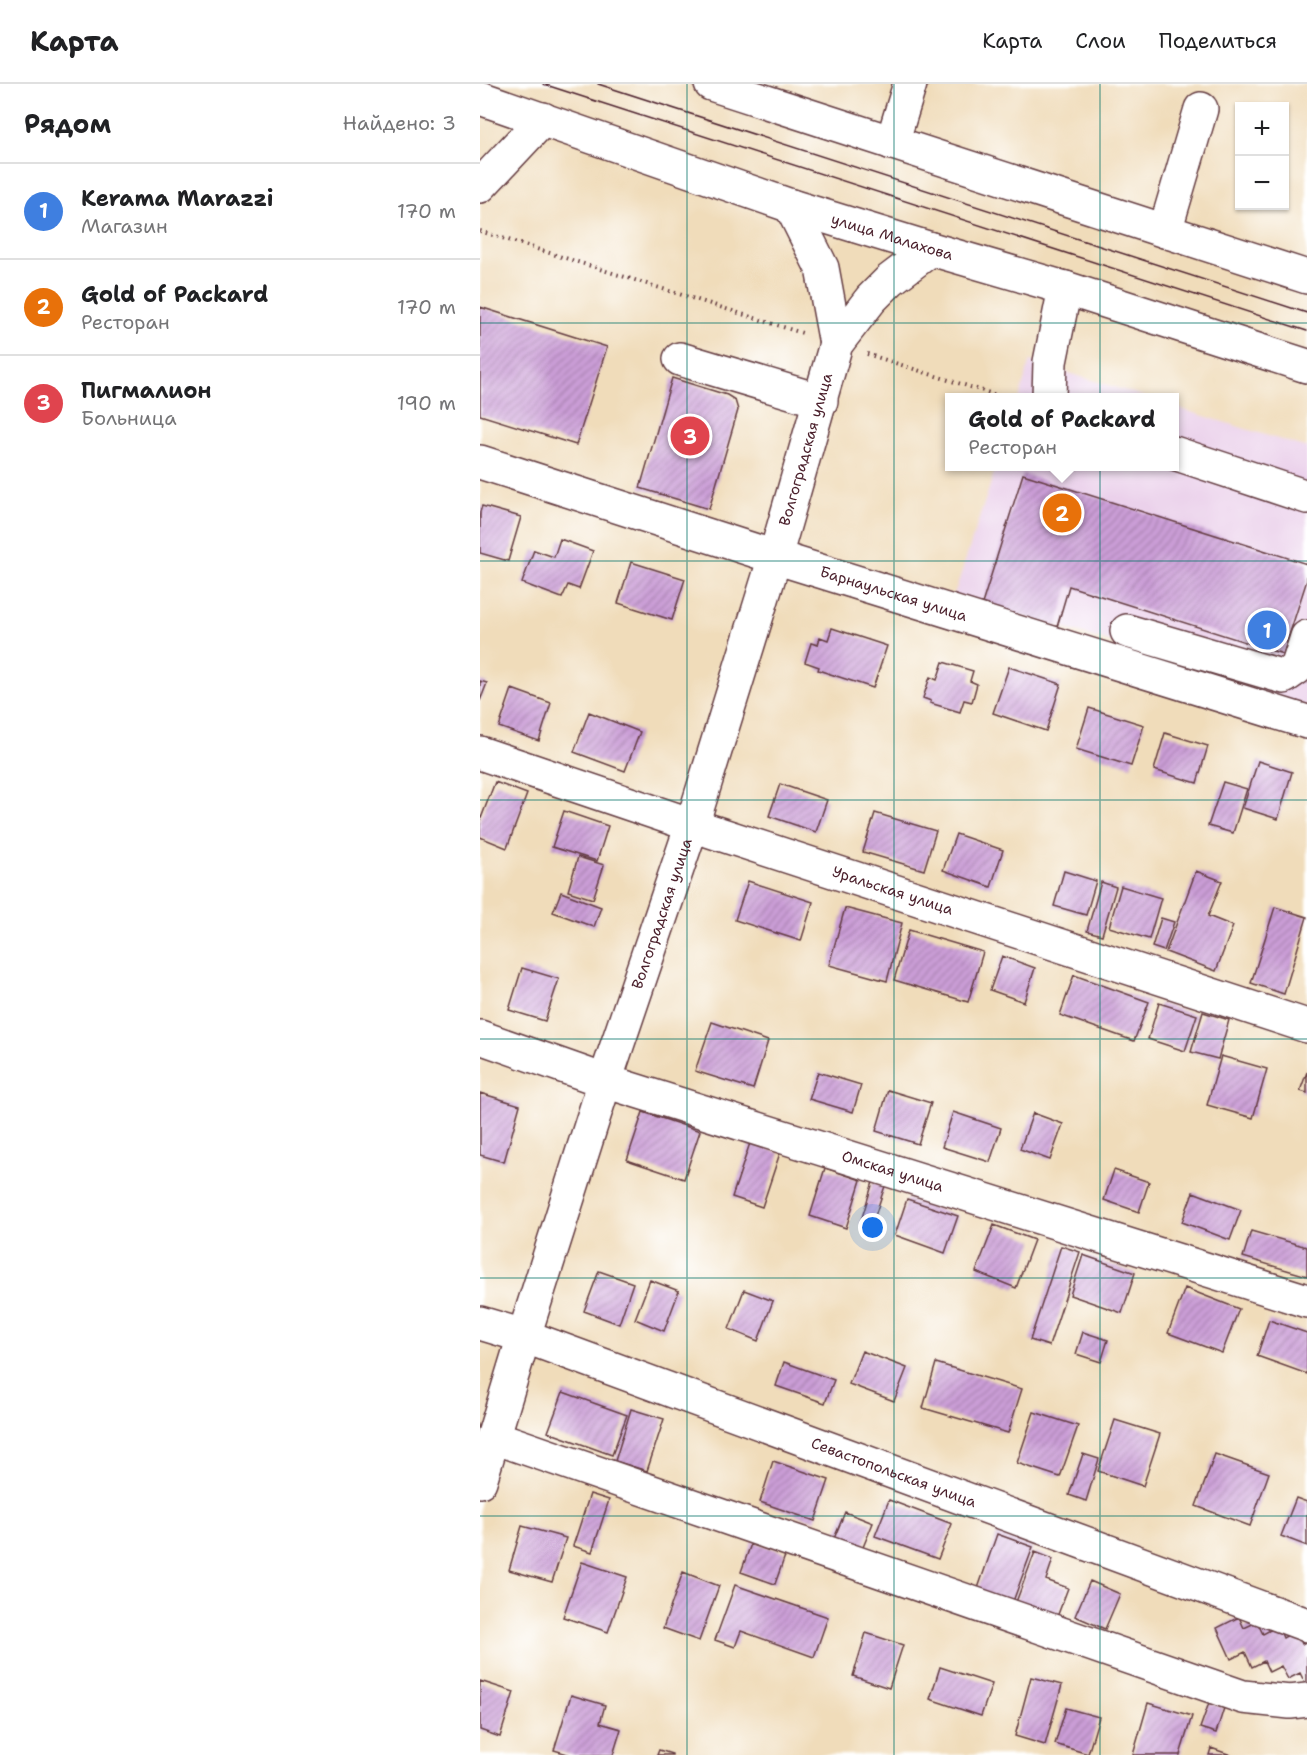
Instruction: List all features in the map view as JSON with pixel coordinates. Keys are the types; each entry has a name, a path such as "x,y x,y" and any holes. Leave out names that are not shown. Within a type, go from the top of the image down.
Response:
{"street":[{"path":"711,84 1307,277"},
{"path":"892,143 910,84"},
{"name":"улица Малахова","path":"480,98 791,206 1065,288 1307,366"},
{"path":"1165,231 1201,109"},
{"path":"480,186 543,119"},
{"name":"Волгоградская улица","path":"791,206 822,268 836,344"},
{"name":"Волгоградская улица","path":"480,1481 605,1081 692,825 775,557 836,344 871,299 890,280 931,249"},
{"path":"1049,393 1050,362 1065,288"},
{"path":"680,359 821,401"},
{"path":"1179,455 1307,497"},
{"name":"Барнаульская улица","path":"480,462 775,557 1307,722"},
{"path":"1127,631 1284,677 1298,668 1307,637"},
{"name":"Уральская улица","path":"480,753 692,825 1307,1026"},
{"name":"Омская улица","path":"480,1037 605,1081 1307,1301"},
{"name":"Севастопольская улица","path":"480,1323 524,1336 1307,1625"},
{"path":"494,1437 1243,1697 1290,1702 1307,1700"}],"path":[{"path":"480,231 989,393"}],"shaded area":[{"path":"1030,361 1133,393 1020,393"},
{"path":"1179,408 1307,448 1307,707 1116,644 954,595 995,471 1179,471"}],"building":[{"path":"480,307 607,347 576,445 480,415"},
{"path":"672,378 727,395 735,400 738,410 709,509 640,488"},
{"path":"1023,474 1307,564 1307,580 1283,654 1069,586 1057,627 982,604"},
{"path":"482,506 521,517 508,561 480,553"},
{"path":"560,539 593,551 579,589 568,585 562,598 522,583 534,550 554,557"},
{"path":"631,562 685,579 672,620 618,603"},
{"path":"832,628 887,646 873,688 818,670 819,667 805,662 811,643 818,645 820,637 828,640"},
{"path":"943,662 973,671 970,681 977,684 972,702 964,700 960,712 930,703 931,701 923,698 930,677 937,680"},
{"path":"1009,667 1061,684 1046,731 993,713"},
{"path":"480,681 487,683 480,701"},
{"path":"512,689 551,703 539,741 499,727"},
{"path":"1089,708 1144,725 1131,766 1076,749"},
{"path":"589,712 640,732 625,771 574,752"},
{"path":"1165,733 1208,746 1197,783 1154,770"},
{"path":"1258,761 1292,772 1278,819 1243,808"},
{"path":"495,782 527,794 507,848 480,837 480,821"},
{"path":"1223,782 1247,789 1233,833 1208,826"},
{"path":"780,784 827,800 816,832 769,816"},
{"path":"564,811 608,826 597,861 552,847"},
{"path":"875,813 936,831 924,870 863,852"},
{"path":"956,834 1003,850 991,887 943,870"},
{"path":"578,857 604,865 593,899 568,891"},
{"path":"1064,871 1096,881 1086,915 1054,906"},
{"path":"1196,871 1222,881 1208,916 1233,926 1216,971 1166,952"},
{"path":"748,881 813,902 801,941 735,920"},
{"path":"1101,882 1116,887 1102,935 1087,931"},
{"path":"1121,886 1161,898 1149,939 1109,927"},
{"path":"561,892 601,907 594,927 553,912"},
{"path":"1275,907 1307,917 1284,994 1251,983"},
{"path":"845,908 902,923 887,981 829,965"},
{"path":"1161,918 1174,922 1164,951 1152,947"},
{"path":"909,930 983,952 968,1002 894,980"},
{"path":"1002,956 1035,968 1024,1002 990,990"},
{"path":"522,968 559,979 545,1021 509,1010"},
{"path":"1074,975 1149,1002 1134,1041 1060,1015"},
{"path":"1159,1003 1197,1015 1185,1051 1148,1039"},
{"path":"1203,1012 1229,1020 1218,1059 1191,1052"},
{"path":"712,1022 768,1041 753,1089 695,1071"},
{"path":"1221,1056 1267,1069 1253,1118 1207,1105"},
{"path":"818,1072 861,1085 853,1112 809,1099"},
{"path":"1307,1072 1307,1093 1300,1091"},
{"path":"888,1090 931,1103 918,1144 876,1131"},
{"path":"480,1093 520,1105 504,1162 480,1155"},
{"path":"643,1112 700,1131 684,1179 627,1160"},
{"path":"953,1112 1001,1128 990,1162 942,1147"},
{"path":"1033,1113 1063,1124 1050,1160 1020,1149"},
{"path":"750,1143 780,1153 762,1207 732,1197"},
{"path":"825,1168 861,1180 846,1228 810,1216"},
{"path":"1114,1170 1149,1182 1139,1212 1104,1200"},
{"path":"873,1182 885,1186 871,1228 860,1224"},
{"path":"1193,1192 1241,1210 1230,1240 1182,1222"},
{"path":"907,1199 958,1216 945,1253 895,1235"},
{"path":"994,1225 1034,1240 1016,1288 976,1272"},
{"path":"1251,1231 1307,1247 1307,1276 1243,1257"},
{"path":"1061,1246 1080,1252 1049,1346 1030,1340"},
{"path":"1083,1255 1135,1273 1122,1313 1070,1295"},
{"path":"599,1271 633,1283 619,1324 584,1311"},
{"path":"650,1280 679,1291 664,1331 635,1319"},
{"path":"1185,1288 1239,1309 1222,1353 1168,1333"},
{"path":"744,1290 773,1301 758,1341 729,1329"},
{"path":"1269,1320 1307,1333 1307,1374 1257,1356"},
{"path":"1083,1332 1108,1340 1101,1362 1076,1354"},
{"path":"862,1351 907,1368 894,1401 849,1384"},
{"path":"784,1362 834,1380 825,1403 776,1386"},
{"path":"936,1363 1022,1389 1008,1433 923,1408"},
{"path":"563,1392 627,1415 612,1455 548,1432"},
{"path":"631,1409 664,1419 647,1471 615,1461"},
{"path":"1034,1412 1078,1426 1060,1477 1017,1463"},
{"path":"1115,1420 1160,1434 1143,1486 1098,1471"},
{"path":"1083,1454 1099,1459 1086,1501 1069,1495"},
{"path":"1215,1454 1269,1473 1250,1526 1196,1506"},
{"path":"773,1461 829,1480 815,1521 760,1502"},
{"path":"590,1494 609,1500 592,1552 573,1546"},
{"path":"1296,1498 1307,1502 1307,1546 1281,1536"},
{"path":"889,1500 952,1524 938,1559 875,1536"},
{"path":"845,1512 873,1523 861,1552 833,1541"},
{"path":"522,1526 566,1538 552,1582 509,1570"},
{"path":"997,1534 1033,1547 1011,1607 976,1594"},
{"path":"752,1541 786,1553 775,1584 741,1572"},
{"path":"1035,1552 1053,1559 1046,1580 1068,1588 1057,1617 1016,1602"},
{"path":"582,1562 627,1577 608,1632 563,1617"},
{"path":"683,1572 719,1586 699,1641 663,1628"},
{"path":"1090,1581 1120,1594 1105,1629 1075,1616"},
{"path":"735,1585 828,1617 814,1657 741,1631 735,1647 715,1640"},
{"path":"1239,1617 1244,1628 1257,1622 1263,1634 1278,1626 1283,1638 1296,1631 1302,1644 1307,1641 1307,1687 1300,1673 1288,1679 1281,1666 1269,1672 1264,1661 1252,1667 1245,1652 1231,1659 1217,1628"},
{"path":"866,1633 903,1645 889,1688 853,1676"},
{"path":"940,1667 992,1684 981,1716 930,1699"},
{"path":"1031,1677 1062,1685 1045,1745 1015,1736"},
{"path":"480,1681 514,1692 500,1737 480,1730"},
{"path":"571,1695 605,1705 600,1723 621,1729 613,1755 571,1755 554,1750"},
{"path":"1148,1703 1192,1716 1180,1755 1133,1755"},
{"path":"1209,1703 1224,1708 1216,1733 1200,1728"},
{"path":"1066,1708 1099,1717 1088,1754 1055,1744"},
{"path":"1211,1748 1231,1755 1209,1755"},
{"path":"659,1750 672,1754 672,1755 657,1755"}],"tram line":[{"path":"543,84 1307,331"},
{"path":"598,84 1307,313"}],"place":[{"name":"Пигмалион","path":"690,436"},
{"name":"Gold of Packard","path":"1062,513"},
{"name":"Kerama Marazzi","path":"1267,630"}]}
